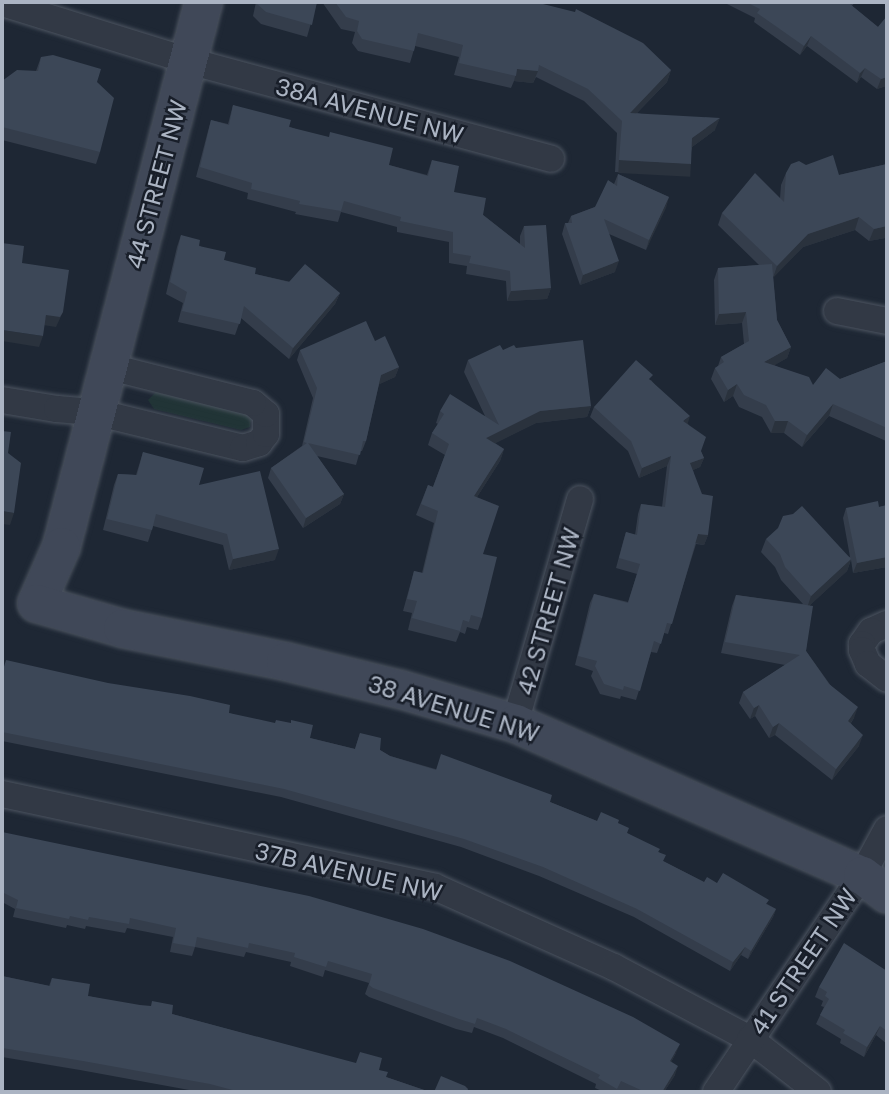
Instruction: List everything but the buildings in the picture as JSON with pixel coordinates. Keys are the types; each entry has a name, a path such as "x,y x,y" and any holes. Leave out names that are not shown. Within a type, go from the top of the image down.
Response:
{"street":[{"name":"44 STREET NW","path":"36,603 61,546 203,2"},
{"name":"38A AVENUE NW","path":"2,3 189,61 551,159"},
{"path":"837,311 887,321"},
{"path":"2,400 57,410 95,412 243,448 258,443 268,427 266,414 253,403 106,366"},
{"name":"42 STREET NW","path":"515,723 580,499"},
{"name":"38 AVENUE NW","path":"36,603 122,628 349,677 515,723 875,884"},
{"path":"887,625 871,631 862,643 868,664 887,679"},
{"name":"37B AVENUE NW","path":"2,794 435,887 614,967 750,1039 818,1092"},
{"name":"41 STREET NW","path":"716,1092 750,1039 875,884 887,829"}],"shaded area":[{"path":"156,392 245,414 251,419 250,427 241,430 154,409 148,400"}]}
